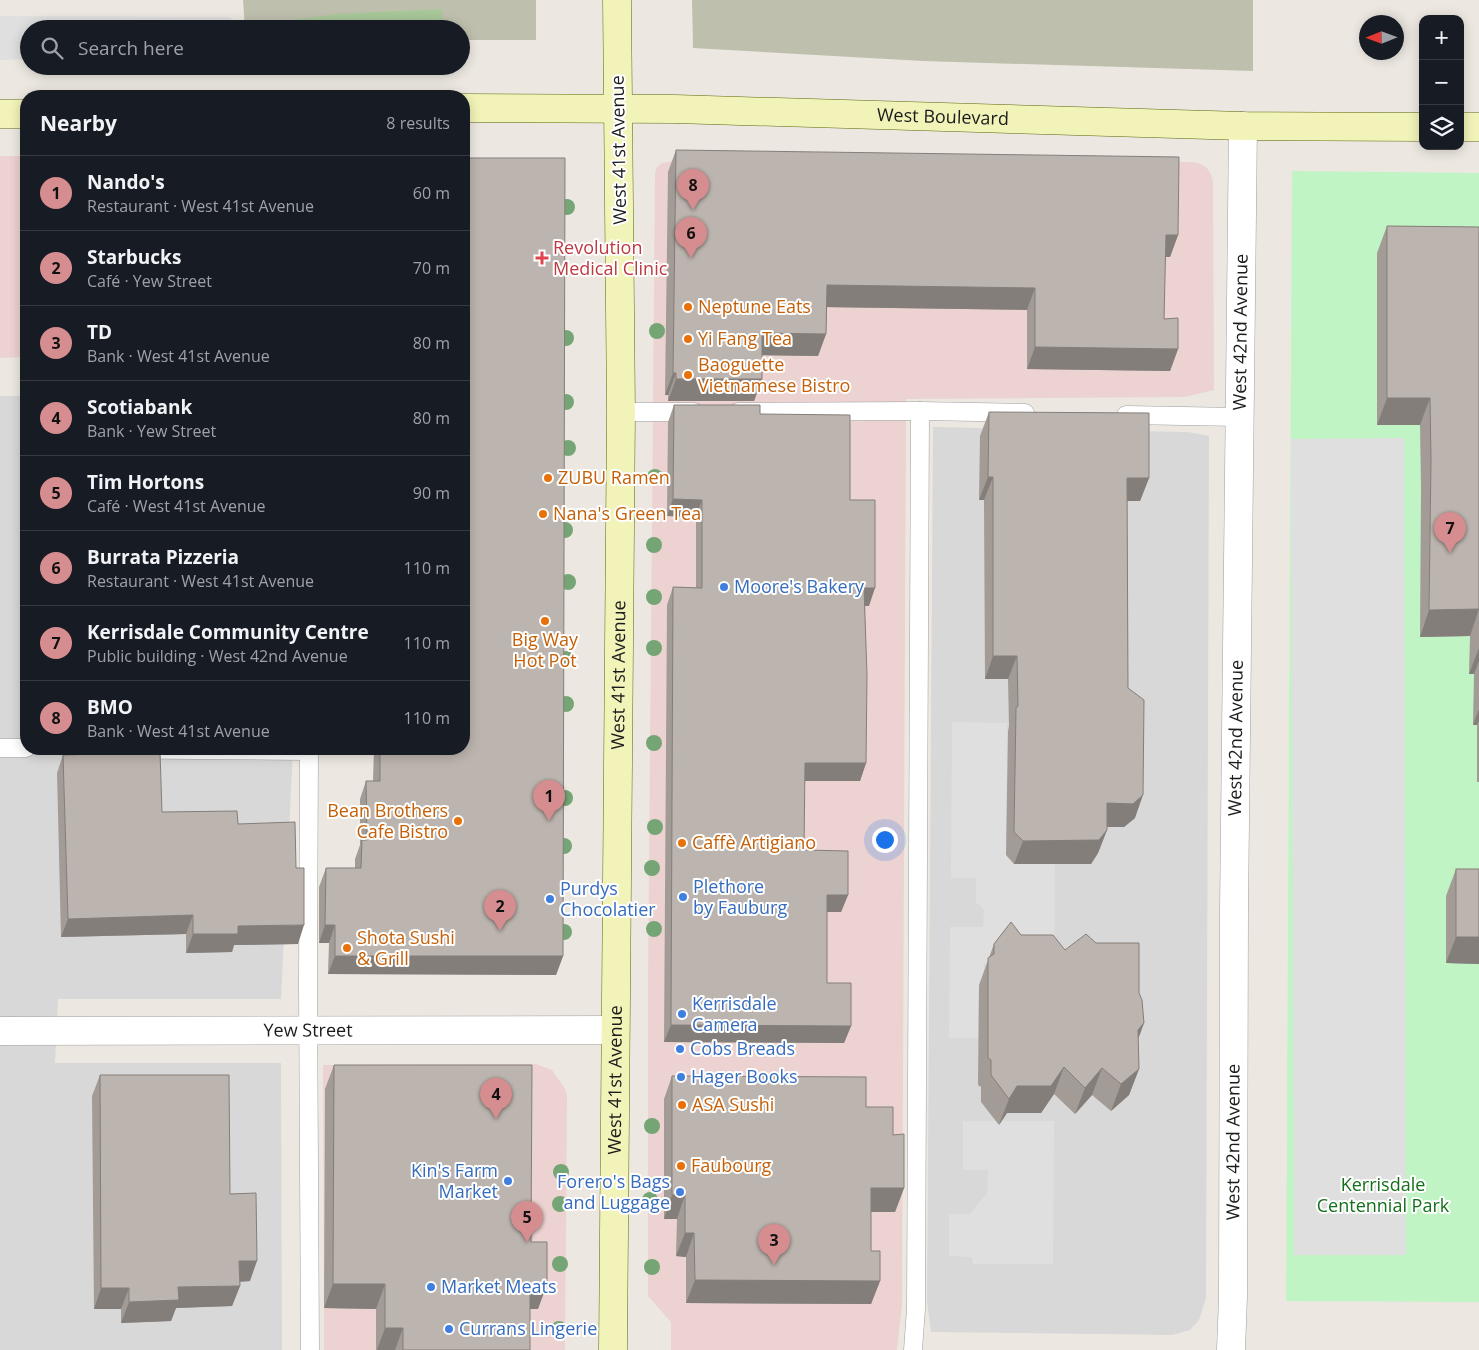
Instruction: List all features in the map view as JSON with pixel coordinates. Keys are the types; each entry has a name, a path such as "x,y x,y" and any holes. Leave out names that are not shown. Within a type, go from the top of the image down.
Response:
{"main road":[{"name":"West 41st Avenue","path":"613,1350 621,412 617,0"},
{"name":"West Boulevard","path":"470,108 694,109 1243,126 1419,127"},
{"path":"0,114 20,114"},
{"path":"1464,127 1479,127"}],"street":[{"name":"West 42nd Avenue","path":"1231,1350 1243,126"},
{"name":"Yew Street","path":"0,1031 615,1030"}],"lane":[{"path":"913,1350 916,1299 920,411"},
{"path":"621,412 920,411 1038,413"},
{"path":"1107,414 1240,417"},
{"path":"0,748 20,748"},
{"path":"309,755 310,1350"}],"shaded area":[{"path":"243,0 536,0 536,40 470,40 470,20 244,20"},
{"path":"692,0 1253,0 1253,71 923,61 693,48"},
{"path":"0,16 231,17 231,20 20,20 20,59 0,60"},
{"path":"0,156 20,156 20,357 0,358"},
{"path":"673,161 1190,162 1206,167 1211,174 1213,182 1214,390 1185,397 906,399 902,1304 897,1350 671,1350 671,1322 648,1296 648,986 655,173 657,167 662,163"},
{"path":"0,396 20,396 20,755 293,755 281,999 58,999 55,1063 281,1063 282,1350 0,1350"},
{"path":"933,427 1188,432 1209,436 1206,1298 1199,1320 1190,1330 1172,1335 931,1332 927,1301"},
{"path":"1404,438 1406,1255 1294,1255 1291,439"},
{"path":"952,722 1007,723 1006,855 1055,864 1054,961 984,963 984,981 979,985 978,1038 949,1038 950,927 983,927 984,910 976,903 976,878 951,878"},
{"path":"536,1064 552,1070 564,1087 567,1096 565,1350 324,1350 323,1065"},
{"path":"963,1121 1054,1121 1053,1264 973,1264 972,1257 949,1256 949,1214 970,1214 987,1193 988,1170 963,1170"}],"green space":[{"path":"442,9 442,20 292,20 338,14"},
{"name":"Kerrisdale Centennial Park","path":"1292,171 1479,173 1479,1302 1286,1301"}],"building":[{"path":"676,150 1179,157 1178,235 1166,235 1164,319 1178,318 1178,349 1035,347 1035,288 827,285 826,334 762,333 762,379 676,379 676,373 673,373"},
{"path":"470,158 565,158 563,956 335,956 335,925 325,925 326,868 361,868 362,840 367,840 366,781 380,781 380,755 470,755"},
{"path":"1387,226 1479,227 1479,609 1429,610 1430,398 1387,398"},
{"path":"674,405 760,405 760,414 850,415 850,500 875,500 875,588 864,588 867,675 866,763 805,763 804,850 848,851 848,895 827,895 827,983 851,983 851,1026 671,1025 673,587 702,588 702,500 673,499"},
{"path":"989,412 1149,413 1149,478 1127,478 1128,688 1144,700 1143,795 1133,804 1107,803 1107,830 1099,840 1023,841 1014,832 1016,708 1018,706 1017,656 993,656 993,477 988,477"},
{"path":"63,755 160,755 162,812 237,811 238,824 295,822 296,868 304,868 304,925 238,926 238,934 193,934 193,915 68,919"},
{"path":"1456,869 1479,869 1479,937 1456,937"},
{"path":"1011,922 1021,935 1053,935 1065,950 1086,934 1096,943 1139,943 1139,993 1142,1000 1144,1023 1138,1030 1139,1069 1121,1084 1102,1068 1085,1088 1064,1067 1051,1086 1017,1086 1009,1099 991,1075 991,1060 988,1058 988,958 994,954 994,944"},
{"path":"334,1065 532,1065 531,1242 547,1242 547,1285 530,1285 530,1350 403,1350 403,1328 385,1328 385,1284 333,1284"},
{"path":"100,1075 229,1075 230,1194 256,1193 257,1261 239,1261 240,1286 178,1287 179,1300 129,1302 129,1288 101,1288"},
{"path":"672,1076 866,1077 866,1107 893,1107 893,1135 904,1134 904,1188 871,1188 871,1251 880,1251 880,1281 695,1280 694,1233 685,1233 685,1195 672,1195"}],"place":[{"name":"BMO","path":"693,210"},
{"name":"Revolution Medical Clinic","path":"542,258"},
{"name":"Burrata Pizzeria","path":"691,258"},
{"name":"Neptune Eats","path":"688,307"},
{"name":"Yi Fang Tea","path":"688,339"},
{"name":"Baoguette Vietnamese Bistro","path":"688,375"},
{"name":"ZUBU Ramen","path":"548,478"},
{"name":"Nana's Green Tea","path":"543,514"},
{"name":"Kerrisdale Community Centre","path":"1450,553"},
{"name":"Moore's Bakery","path":"724,587"},
{"name":"Big Way Hot Pot","path":"545,621"},
{"name":"Bean Brothers Cafe Bistro","path":"458,821"},
{"name":"Nando's","path":"549,821"},
{"name":"Caffè Artigiano","path":"682,843"},
{"name":"Plethore by Fauburg","path":"683,897"},
{"name":"Purdys Chocolatier","path":"550,899"},
{"name":"Starbucks","path":"500,931"},
{"name":"Shota Sushi & Grill","path":"347,948"},
{"name":"Kerrisdale Camera","path":"682,1014"},
{"name":"Cobs Breads","path":"680,1049"},
{"name":"Hager Books","path":"681,1077"},
{"name":"ASA Sushi","path":"682,1105"},
{"name":"Scotiabank","path":"496,1119"},
{"name":"Faubourg","path":"681,1166"},
{"name":"Kin's Farm Market","path":"508,1181"},
{"name":"Forero's Bags and Luggage","path":"680,1192"},
{"name":"Tim Hortons","path":"527,1242"},
{"name":"TD","path":"774,1265"},
{"name":"Market Meats","path":"431,1287"},
{"name":"Currans Lingerie","path":"449,1329"}]}
